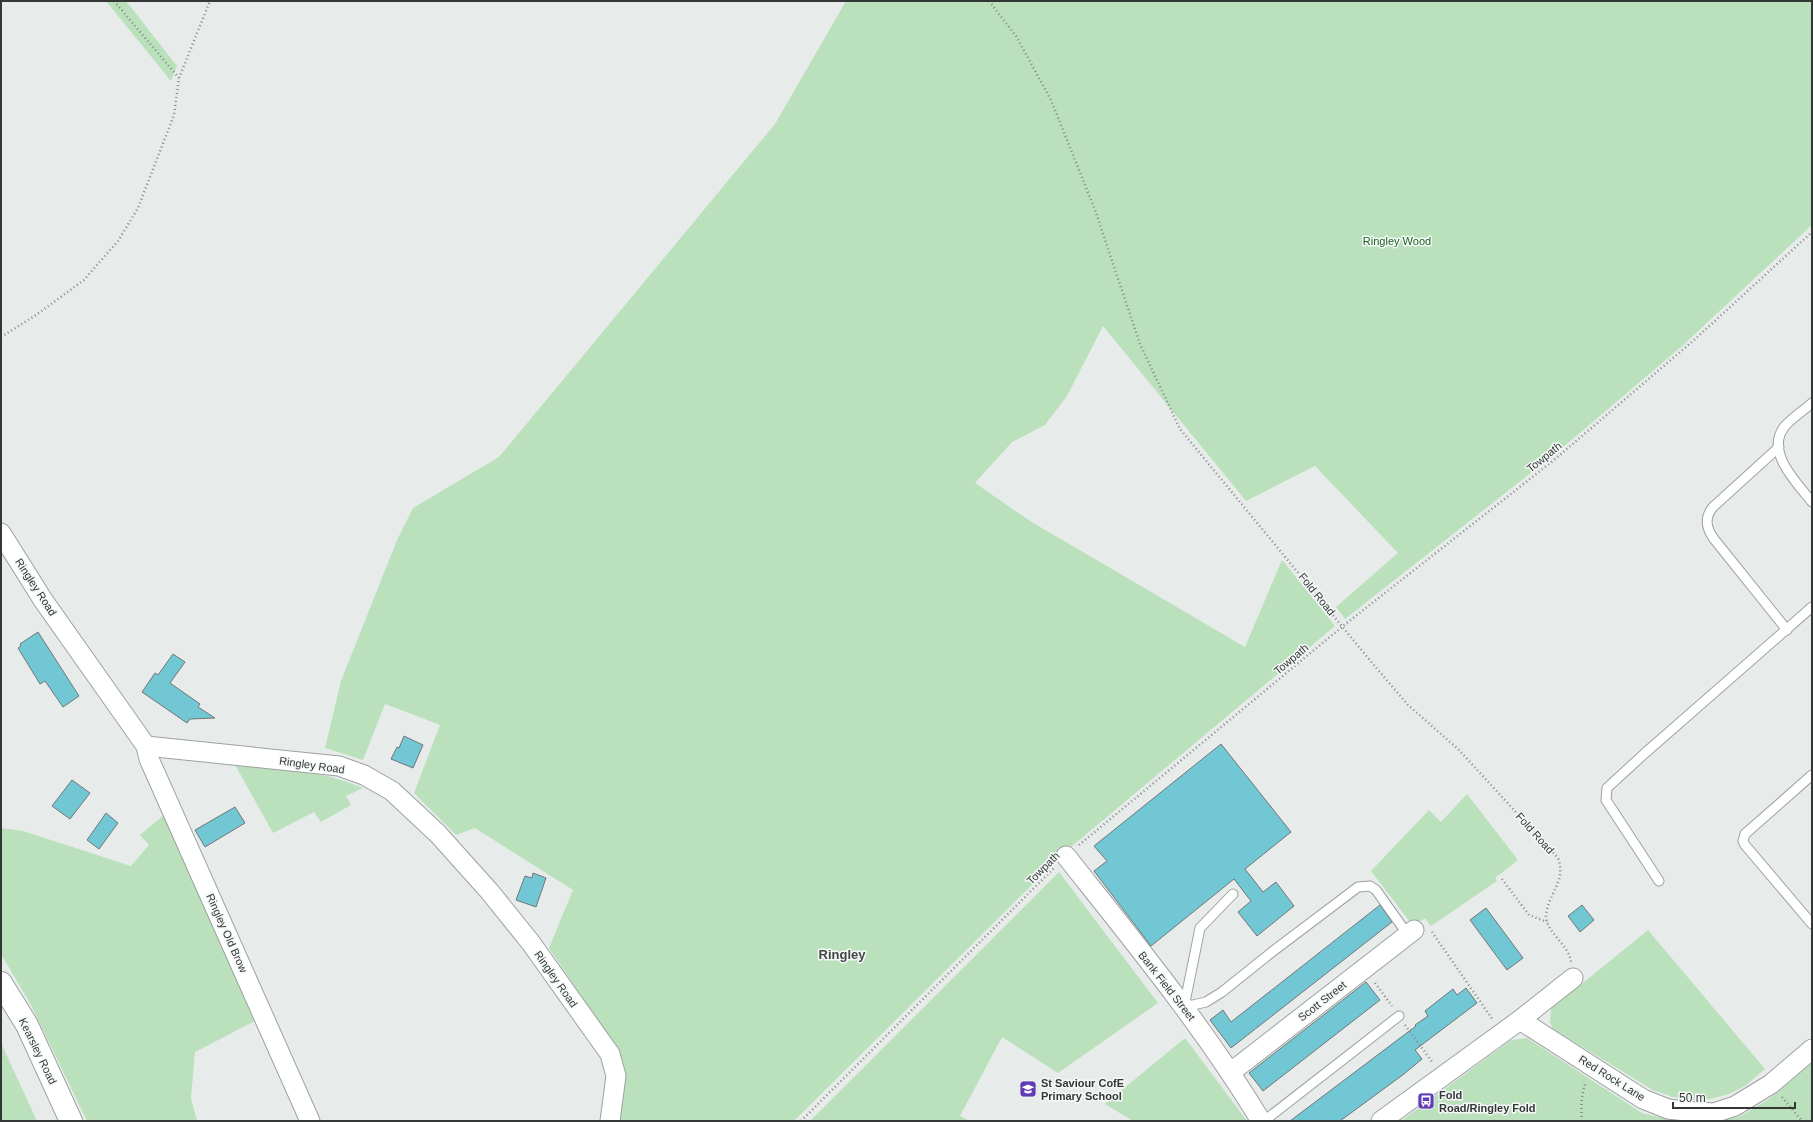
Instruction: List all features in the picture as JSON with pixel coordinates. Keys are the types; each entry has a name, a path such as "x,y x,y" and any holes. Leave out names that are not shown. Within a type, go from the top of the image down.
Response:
{"main road":[{"name":"Kearsley Road","path":"1,983 27,1025 71,1121"}],"street":[{"name":"Ringley Road","path":"1,533 44,600 146,746 339,766 364,775 392,791 438,834 490,892 531,943 610,1054 616,1076 610,1121"},
{"name":"Ringley Old Brow","path":"146,746 149,758 310,1121"},
{"name":"Bank Field Street","path":"1066,856 1184,1007 1231,1072 1262,1121"},
{"name":"Scott Street","path":"1231,1072 1411,932"},
{"path":"1381,1121 1503,1033 1573,978"},
{"name":"Red Rock Lane","path":"1520,1020 1643,1099 1668,1109 1695,1112 1714,1113 1735,1106 1771,1084 1812,1049"}],"lane":[{"path":"1812,403 1786,425 1782,432 1779,447 1780,458 1787,470 1812,502"},
{"path":"1779,447 1713,507 1708,514 1707,526 1708,531 1714,539 1787,630"},
{"path":"1659,880 1606,800 1607,788 1812,607"},
{"path":"1812,775 1745,834 1743,841 1812,924"},
{"path":"1233,894 1200,928 1184,1007 1206,1002 1222,992 1358,887 1370,886 1376,890 1411,932"},
{"path":"1262,1121 1398,1016"}],"path":[{"path":"114,1 179,78"},
{"path":"1,337 36,315 84,280 118,241 138,208 174,115 179,78 210,1"},
{"name":"Fold Road","path":"989,1 1016,36 1051,100 1095,210 1140,344 1180,429 1408,705 1458,749 1558,858 1562,867 1546,915 1547,922"},
{"name":"Towpath","path":"801,1121 1066,856 1343,626 1554,460 1693,341 1812,232"},
{"path":"1502,879 1529,915 1547,922 1570,958 1573,978"},
{"path":"1411,932 1425,922 1503,1033"},
{"path":"1582,1121 1581,1108 1584,1088 1594,1067"},
{"path":"1771,1084 1802,1121"}],"green space":[{"path":"106,1 126,1 177,66 171,81"},
{"name":"Ringley Wood","path":"846,1 1812,1 1812,225 1681,347 1555,454 1345,619 1336,607 1398,553 1315,466 1246,501 1103,326 1067,396 1045,425 1012,442 975,483 1030,521 1245,647 1282,560 1335,626 1065,852 794,1121 620,1121 624,1078 618,1051 549,948 573,890 475,828 456,835 414,793 440,725 385,704 363,760 325,748 341,681 397,540 413,508 499,457 775,124"},
{"path":"234,763 316,773 363,788 346,796 351,805 321,822 314,812 273,833"},
{"path":"1467,794 1518,860 1495,878 1497,881 1431,926 1425,918 1413,926 1371,871 1429,810 1441,822"},
{"path":"164,815 257,1020 195,1052 191,1098 197,1121 87,1121 31,1005 1,954 1,828 23,831 131,866 149,845 140,835"},
{"path":"1059,872 1158,1003 1058,1073 1002,1037 960,1116 970,1121 810,1121"},
{"path":"1648,930 1765,1069 1745,1086 1729,1094 1710,1099 1693,1100 1673,1097 1653,1090 1553,1029 1550,1022 1551,1009"},
{"path":"1185,1038 1247,1121 1133,1121 1105,1104"},
{"path":"1527,1038 1642,1113 1674,1121 1401,1121 1511,1040"},
{"path":"1,1043 37,1121 1,1121"},
{"path":"1812,1063 1812,1121 1718,1121 1741,1116 1769,1099"}],"building":[{"path":"38,632 79,696 63,707 45,681 40,684 18,648 21,646 20,644"},
{"path":"173,654 185,662 170,683 200,704 198,707 215,718 190,719 187,723 142,692 155,673 158,675"},
{"path":"404,736 423,745 413,768 391,759 397,747 399,748"},
{"path":"1221,744 1291,832 1245,869 1263,892 1276,882 1294,906 1257,936 1238,912 1251,901 1234,879 1151,946 1094,871 1107,861 1094,846"},
{"path":"72,780 90,793 70,819 52,806"},
{"path":"235,807 245,823 205,847 195,830"},
{"path":"106,813 118,823 99,849 87,840"},
{"path":"533,873 546,878 536,907 516,900 525,876 532,878"},
{"path":"1380,905 1392,922 1231,1048 1210,1020 1223,1010 1231,1022"},
{"path":"1582,905 1594,920 1580,932 1568,916"},
{"path":"1486,908 1523,958 1507,970 1470,920"},
{"path":"1366,982 1380,1000 1263,1091 1249,1073"},
{"path":"1466,988 1477,1003 1415,1050 1422,1059 1404,1074 1340,1121 1290,1121 1416,1026 1415,1025 1428,1016 1425,1011 1453,989 1457,995"}],"place":[{"name":"St Saviour CofE Primary School","path":"1028,1089"},
{"name":"Fold Road/Ringley Fold","path":"1426,1101"}],"district":[{"name":"Ringley","path":"842,954"}]}
